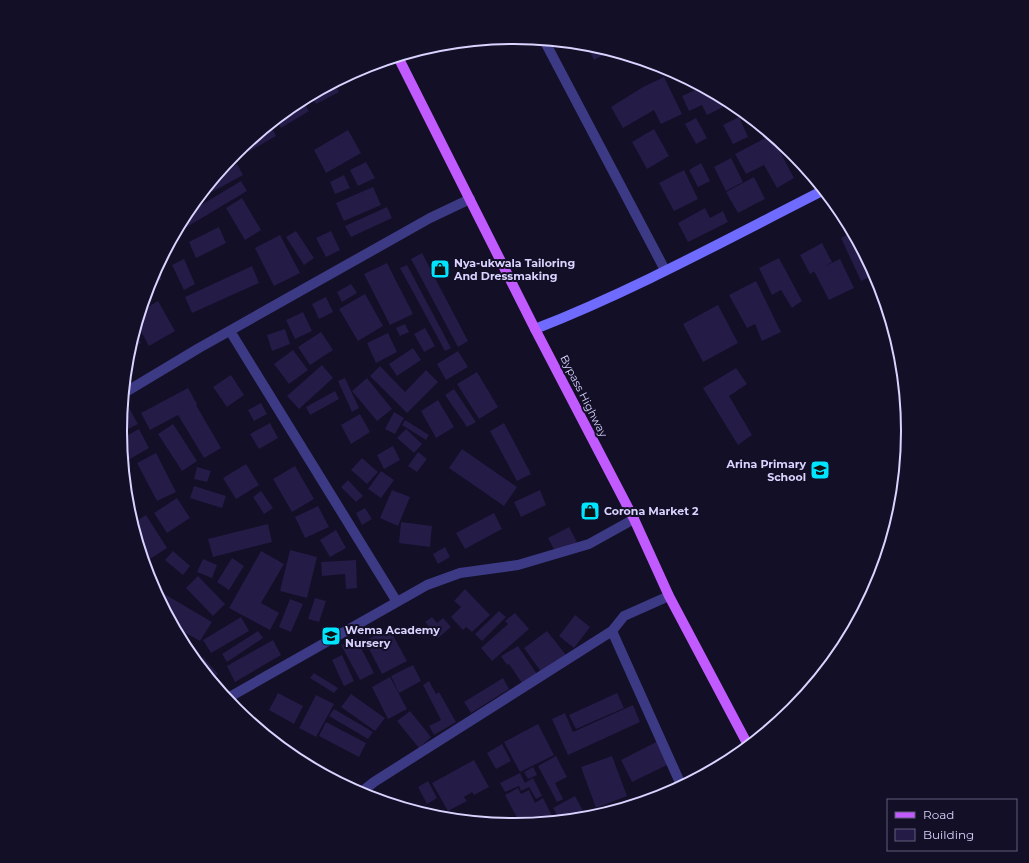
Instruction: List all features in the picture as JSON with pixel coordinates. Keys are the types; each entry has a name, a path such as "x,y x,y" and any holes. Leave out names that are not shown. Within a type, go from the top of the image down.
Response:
{"main road":[{"name":"Bypass Highway","path":"401,61 535,329 634,519 669,596 746,742"}],"street":[{"path":"547,46 665,270"},
{"path":"535,329 568,316 665,270 819,192"},
{"path":"129,390 430,218 470,199"},
{"path":"230,331 397,602"},
{"path":"231,696 427,585 460,573 518,565 589,544 634,519"},
{"path":"365,789 374,782 612,631 624,616 669,596"},
{"path":"612,631 680,782"}],"building":[{"path":"589,51 604,54 594,60"},
{"path":"664,77 682,114 661,124 654,110 623,128 611,107 643,87"},
{"path":"337,88 339,92 316,104 314,100"},
{"path":"696,90 725,106 707,115 702,105 689,111 682,96"},
{"path":"305,105 309,111 281,128 279,124"},
{"path":"739,117 748,137 733,144 723,125"},
{"path":"696,118 707,138 696,144 685,124"},
{"path":"273,129 276,136 248,152 247,151"},
{"path":"654,129 669,156 647,169 632,142"},
{"path":"348,130 361,153 326,173 314,150"},
{"path":"767,137 777,146 794,178 777,188 764,165 746,174 735,154"},
{"path":"731,158 743,182 726,191 714,167"},
{"path":"366,162 375,178 358,186 350,170"},
{"path":"701,163 710,181 698,187 689,170"},
{"path":"237,164 243,175 212,192 211,191 231,168"},
{"path":"684,170 698,199 674,211 659,183"},
{"path":"344,175 350,188 335,194 330,182"},
{"path":"754,177 765,199 738,213 726,192"},
{"path":"241,181 247,191 185,228 200,206"},
{"path":"373,187 381,205 344,221 336,203"},
{"path":"242,198 261,230 245,240 226,208"},
{"path":"387,207 392,218 351,237 345,226"},
{"path":"705,208 710,218 723,211 728,222 688,242 678,223"},
{"path":"219,227 226,243 196,258 189,242"},
{"path":"296,231 314,258 304,265 286,237"},
{"path":"331,231 340,250 326,257 316,238"},
{"path":"280,235 300,273 274,286 255,248"},
{"path":"848,235 870,277 861,281 841,238"},
{"path":"822,243 832,262 810,274 800,255"},
{"path":"422,253 468,341 458,347 411,259"},
{"path":"779,258 802,301 792,308 781,290 772,295 759,268"},
{"path":"184,259 195,284 184,290 172,265"},
{"path":"840,259 854,288 829,300 814,271"},
{"path":"387,263 413,314 390,325 364,274"},
{"path":"407,265 451,348 445,351 400,268"},
{"path":"252,266 259,283 192,313 185,297"},
{"path":"161,273 161,280 157,280"},
{"path":"756,281 781,332 762,341 755,324 747,328 729,295"},
{"path":"351,284 357,293 342,302 337,292"},
{"path":"365,294 383,326 358,341 339,309"},
{"path":"326,297 333,312 319,319 312,304"},
{"path":"158,301 175,331 149,346 140,330 148,307"},
{"path":"718,305 738,343 703,362 683,324"},
{"path":"303,312 312,331 295,339 286,320"},
{"path":"405,324 409,332 400,336 396,328"},
{"path":"425,328 435,346 424,352 414,334"},
{"path":"285,329 290,344 272,351 267,335"},
{"path":"321,332 333,350 310,365 298,347"},
{"path":"388,333 397,352 376,363 367,343"},
{"path":"138,338 141,343 136,346"},
{"path":"413,348 421,360 397,376 389,364"},
{"path":"293,350 308,370 289,384 274,364"},
{"path":"458,351 468,367 446,380 437,364"},
{"path":"322,365 333,378 299,409 287,396"},
{"path":"380,366 405,392 426,370 438,382 407,413 370,376"},
{"path":"736,368 747,384 729,396 752,435 738,445 703,388"},
{"path":"477,372 498,407 479,419 457,384"},
{"path":"231,375 244,395 227,407 213,387"},
{"path":"345,378 359,408 352,412 338,381"},
{"path":"367,378 392,409 377,421 352,391"},
{"path":"188,388 221,448 204,458 178,415 150,430 141,413"},
{"path":"454,389 476,422 467,427 445,395"},
{"path":"335,391 339,399 310,415 306,407"},
{"path":"438,400 454,427 436,438 421,411"},
{"path":"261,403 267,414 254,421 248,410"},
{"path":"129,408 138,424 127,429"},
{"path":"394,412 404,418 395,434 385,429"},
{"path":"360,414 370,432 351,444 341,425"},
{"path":"405,420 429,435 426,440 402,425"},
{"path":"270,423 278,438 259,449 250,434"},
{"path":"504,423 531,474 517,481 490,431"},
{"path":"173,424 197,461 182,471 158,434"},
{"path":"139,429 149,448 128,460 127,436"},
{"path":"406,429 422,444 414,453 397,438"},
{"path":"393,446 400,460 384,469 377,455"},
{"path":"462,449 517,487 504,506 449,468"},
{"path":"418,452 427,459 417,472 408,466"},
{"path":"156,453 176,492 157,501 137,463"},
{"path":"362,458 378,472 367,484 351,470"},
{"path":"246,464 259,485 236,499 223,478"},
{"path":"295,466 314,499 292,512 273,479"},
{"path":"197,467 211,471 207,482 194,479"},
{"path":"381,471 394,480 381,498 368,489"},
{"path":"348,480 363,496 356,502 341,487"},
{"path":"194,486 226,496 222,508 190,498"},
{"path":"392,490 410,497 398,526 380,518"},
{"path":"540,490 546,505 521,517 514,502"},
{"path":"261,491 273,508 264,514 253,497"},
{"path":"177,498 190,518 167,533 154,513"},
{"path":"318,506 329,527 305,538 295,517"},
{"path":"365,508 372,519 362,525 356,513"},
{"path":"494,513 502,529 465,549 456,533"},
{"path":"146,515 167,548 149,560 140,532 137,521"},
{"path":"401,522 432,526 430,547 399,543"},
{"path":"268,524 272,542 213,557 208,539"},
{"path":"569,527 577,542 556,553 548,538"},
{"path":"336,530 346,548 330,557 320,540"},
{"path":"445,547 450,557 438,564 433,554"},
{"path":"290,550 317,557 307,598 280,591"},
{"path":"173,551 190,566 183,575 165,560"},
{"path":"261,551 284,564 261,603 279,613 270,630 229,608"},
{"path":"232,558 244,566 229,590 217,582"},
{"path":"203,559 217,565 212,578 197,572"},
{"path":"356,560 357,588 346,589 345,574 322,576 321,562"},
{"path":"198,576 225,604 213,616 186,588"},
{"path":"465,589 490,615 472,632 466,627 463,630 451,617 461,607 454,601"},
{"path":"162,593 212,622 200,641 183,631"},
{"path":"315,598 326,601 319,622 308,619"},
{"path":"290,599 303,604 291,632 279,627"},
{"path":"499,611 506,617 482,641 475,634"},
{"path":"515,613 529,629 492,661 481,648 508,624 505,621"},
{"path":"575,615 590,627 574,648 559,636"},
{"path":"241,617 249,631 211,653 203,640"},
{"path":"432,617 437,623 443,618 451,627 438,638 425,622"},
{"path":"389,628 407,661 382,674 365,641"},
{"path":"258,631 263,638 227,662 222,654"},
{"path":"547,631 566,655 542,673 524,648"},
{"path":"356,638 374,673 360,680 341,645"},
{"path":"273,640 281,655 235,682 227,666"},
{"path":"518,646 537,674 522,683 509,664 507,665 501,656"},
{"path":"342,655 354,681 344,686 332,660"},
{"path":"203,657 218,674 215,677 201,659"},
{"path":"413,665 421,681 399,693 391,676"},
{"path":"314,673 338,688 334,693 310,678"},
{"path":"390,677 407,709 388,719 372,687"},
{"path":"503,678 509,689 471,713 464,702"},
{"path":"429,681 436,694 439,692 456,722 434,735 429,726 441,720 423,685"},
{"path":"278,693 303,706 294,724 269,710"},
{"path":"617,693 624,708 576,729 569,715"},
{"path":"351,694 385,718 375,731 341,707"},
{"path":"316,695 334,704 316,737 299,728"},
{"path":"633,705 640,722 568,755 552,719 565,713 573,732"},
{"path":"334,709 373,732 368,739 329,716"},
{"path":"410,711 431,737 419,748 397,721"},
{"path":"326,722 366,743 359,757 319,736"},
{"path":"538,724 554,755 520,772 504,742"},
{"path":"658,741 669,764 632,782 621,760"},
{"path":"502,744 511,761 496,769 487,753"},
{"path":"556,756 567,777 555,783 563,799 557,802 538,766"},
{"path":"612,756 627,796 596,808 581,767"},
{"path":"474,760 489,787 474,795 472,792 464,797 467,801 448,811 432,783"},
{"path":"533,767 537,775 528,779 524,772"},
{"path":"520,773 525,783 533,778 542,796 536,799 529,787 521,791 519,786 505,792 500,783"},
{"path":"428,781 437,798 427,804 418,787"},
{"path":"518,788 521,794 529,790 535,803 543,798 552,817 518,819 505,795"},
{"path":"575,796 583,811 578,814 558,817 553,808"}],"place":[{"name":"Nya-ukwala Tailoring And Dressmaking","path":"440,269"},
{"name":"Arina Primary School","path":"820,470"},
{"name":"Corona Market 2","path":"590,511"},
{"name":"Wema Academy Nursery","path":"331,636"}]}
